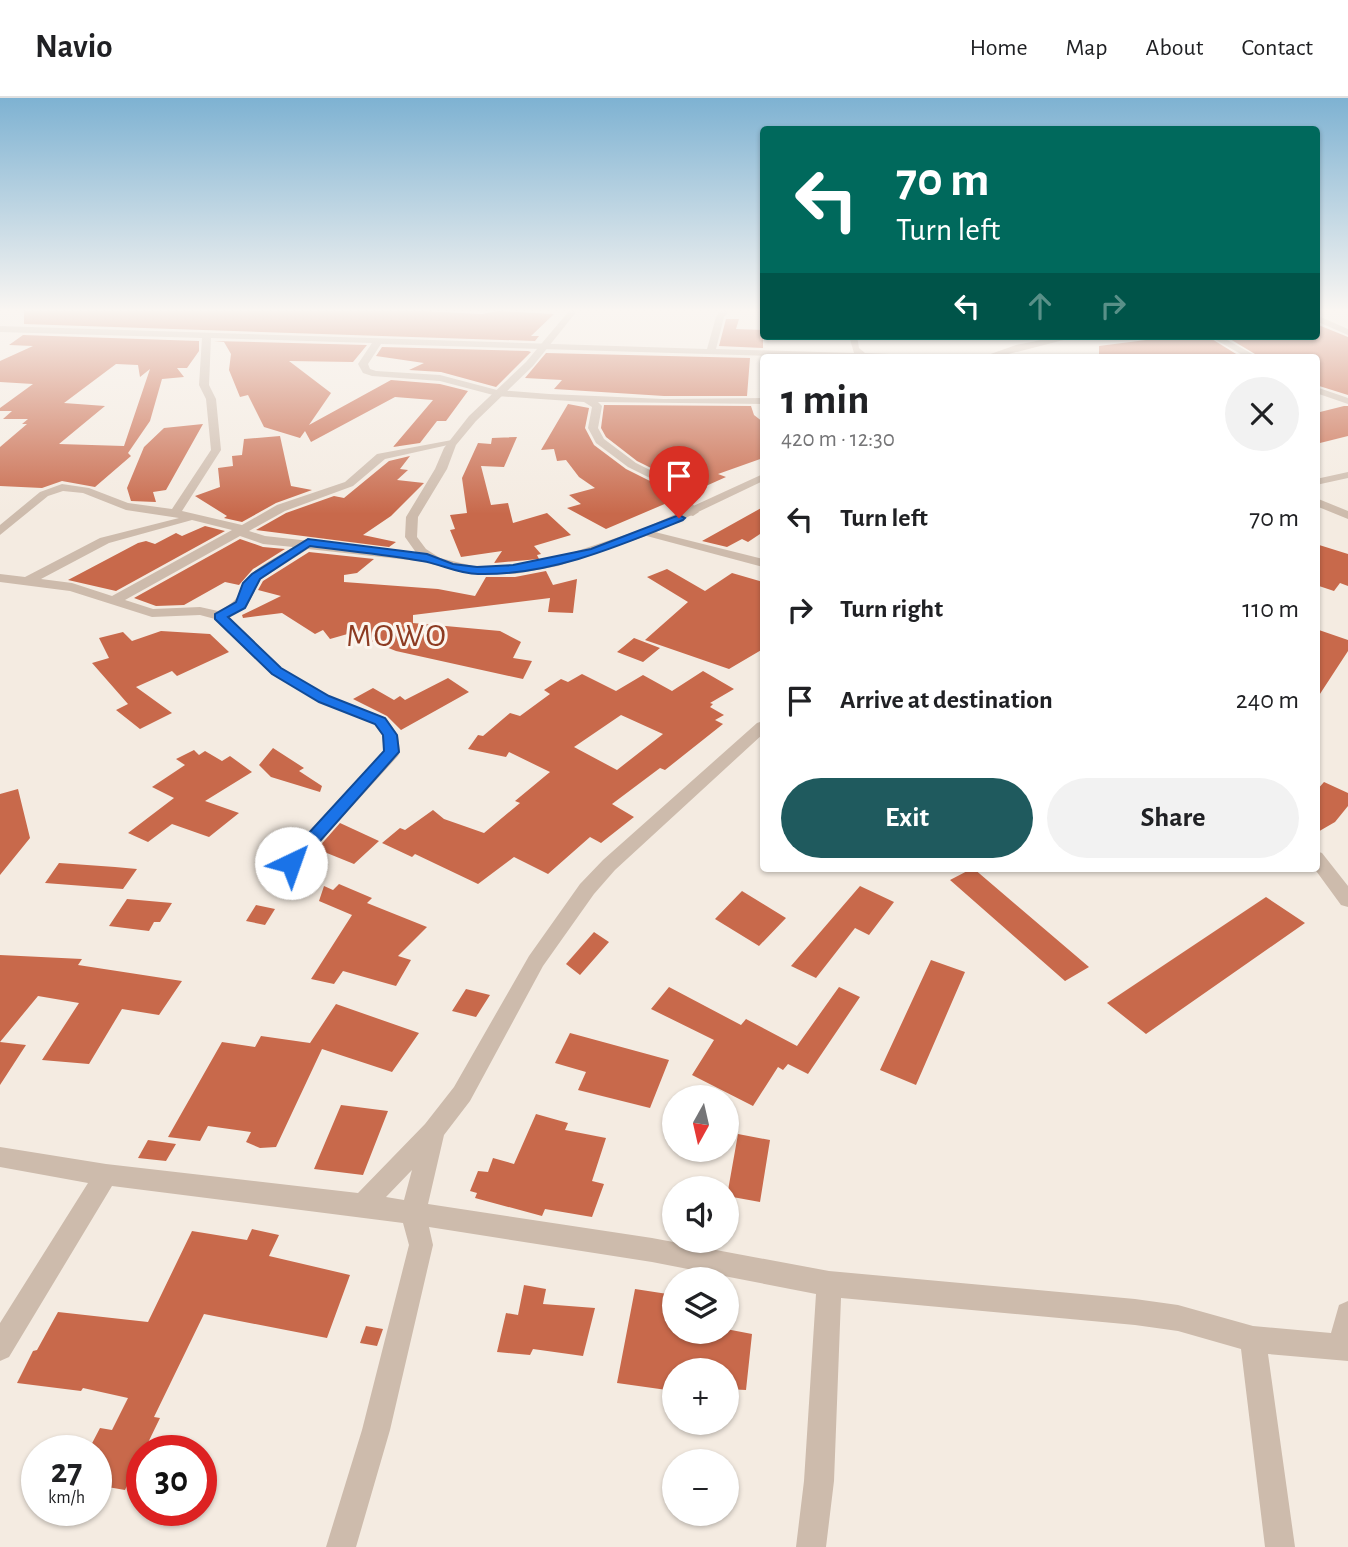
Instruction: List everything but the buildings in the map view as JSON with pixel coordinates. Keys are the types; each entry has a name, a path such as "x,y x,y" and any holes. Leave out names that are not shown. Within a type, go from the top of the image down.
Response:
{"street":[{"path":"175,513 216,450 211,398 204,385 204,379"},
{"path":"436,379 497,393 587,399 760,401"},
{"path":"427,558 415,545 410,527 419,501 441,469 452,443 511,379"},
{"path":"1320,391 1348,401"},
{"path":"587,399 590,404 597,406 593,428 600,441 632,465 671,485 692,512"},
{"path":"112,601 241,528 281,509 349,484 381,456 452,443"},
{"path":"1320,481 1348,475"},
{"path":"0,531 44,494 62,487 85,490 126,506 175,513 241,528 245,534 263,540 427,558 450,567 477,571 513,569 594,552 647,532 760,478"},
{"path":"1320,504 1348,515"},
{"path":"30,579 108,536 136,528 193,519"},
{"path":"647,532 760,562"},
{"path":"219,616 241,605 246,598 249,583 256,576 308,543"},
{"path":"0,578 30,579 72,587 152,613 200,611 219,616 276,671 324,699 380,721 390,735 392,752 291,863"},
{"path":"363,1205 433,1130 462,1094 536,961 587,889 609,865 760,729"},
{"path":"1320,862 1348,900"},
{"path":"341,1547 376,1430 421,1245 413,1214 433,1130"},
{"path":"0,1157 106,1175 363,1205 652,1250 829,1284 1178,1318 1253,1339 1345,1347 1348,1314"},
{"path":"0,1348 106,1175"},
{"path":"811,1547 819,1481 829,1284"},
{"path":"1253,1339 1280,1547"}],"district":[{"name":"MOWO","path":"397,636"}],"route":[{"path":"291,863 350,795 392,752 390,735 380,721 324,699 276,671 219,616 241,605 246,598 249,583 256,576 308,543 427,558 450,567 477,571 513,569 594,552 679,518"}]}
